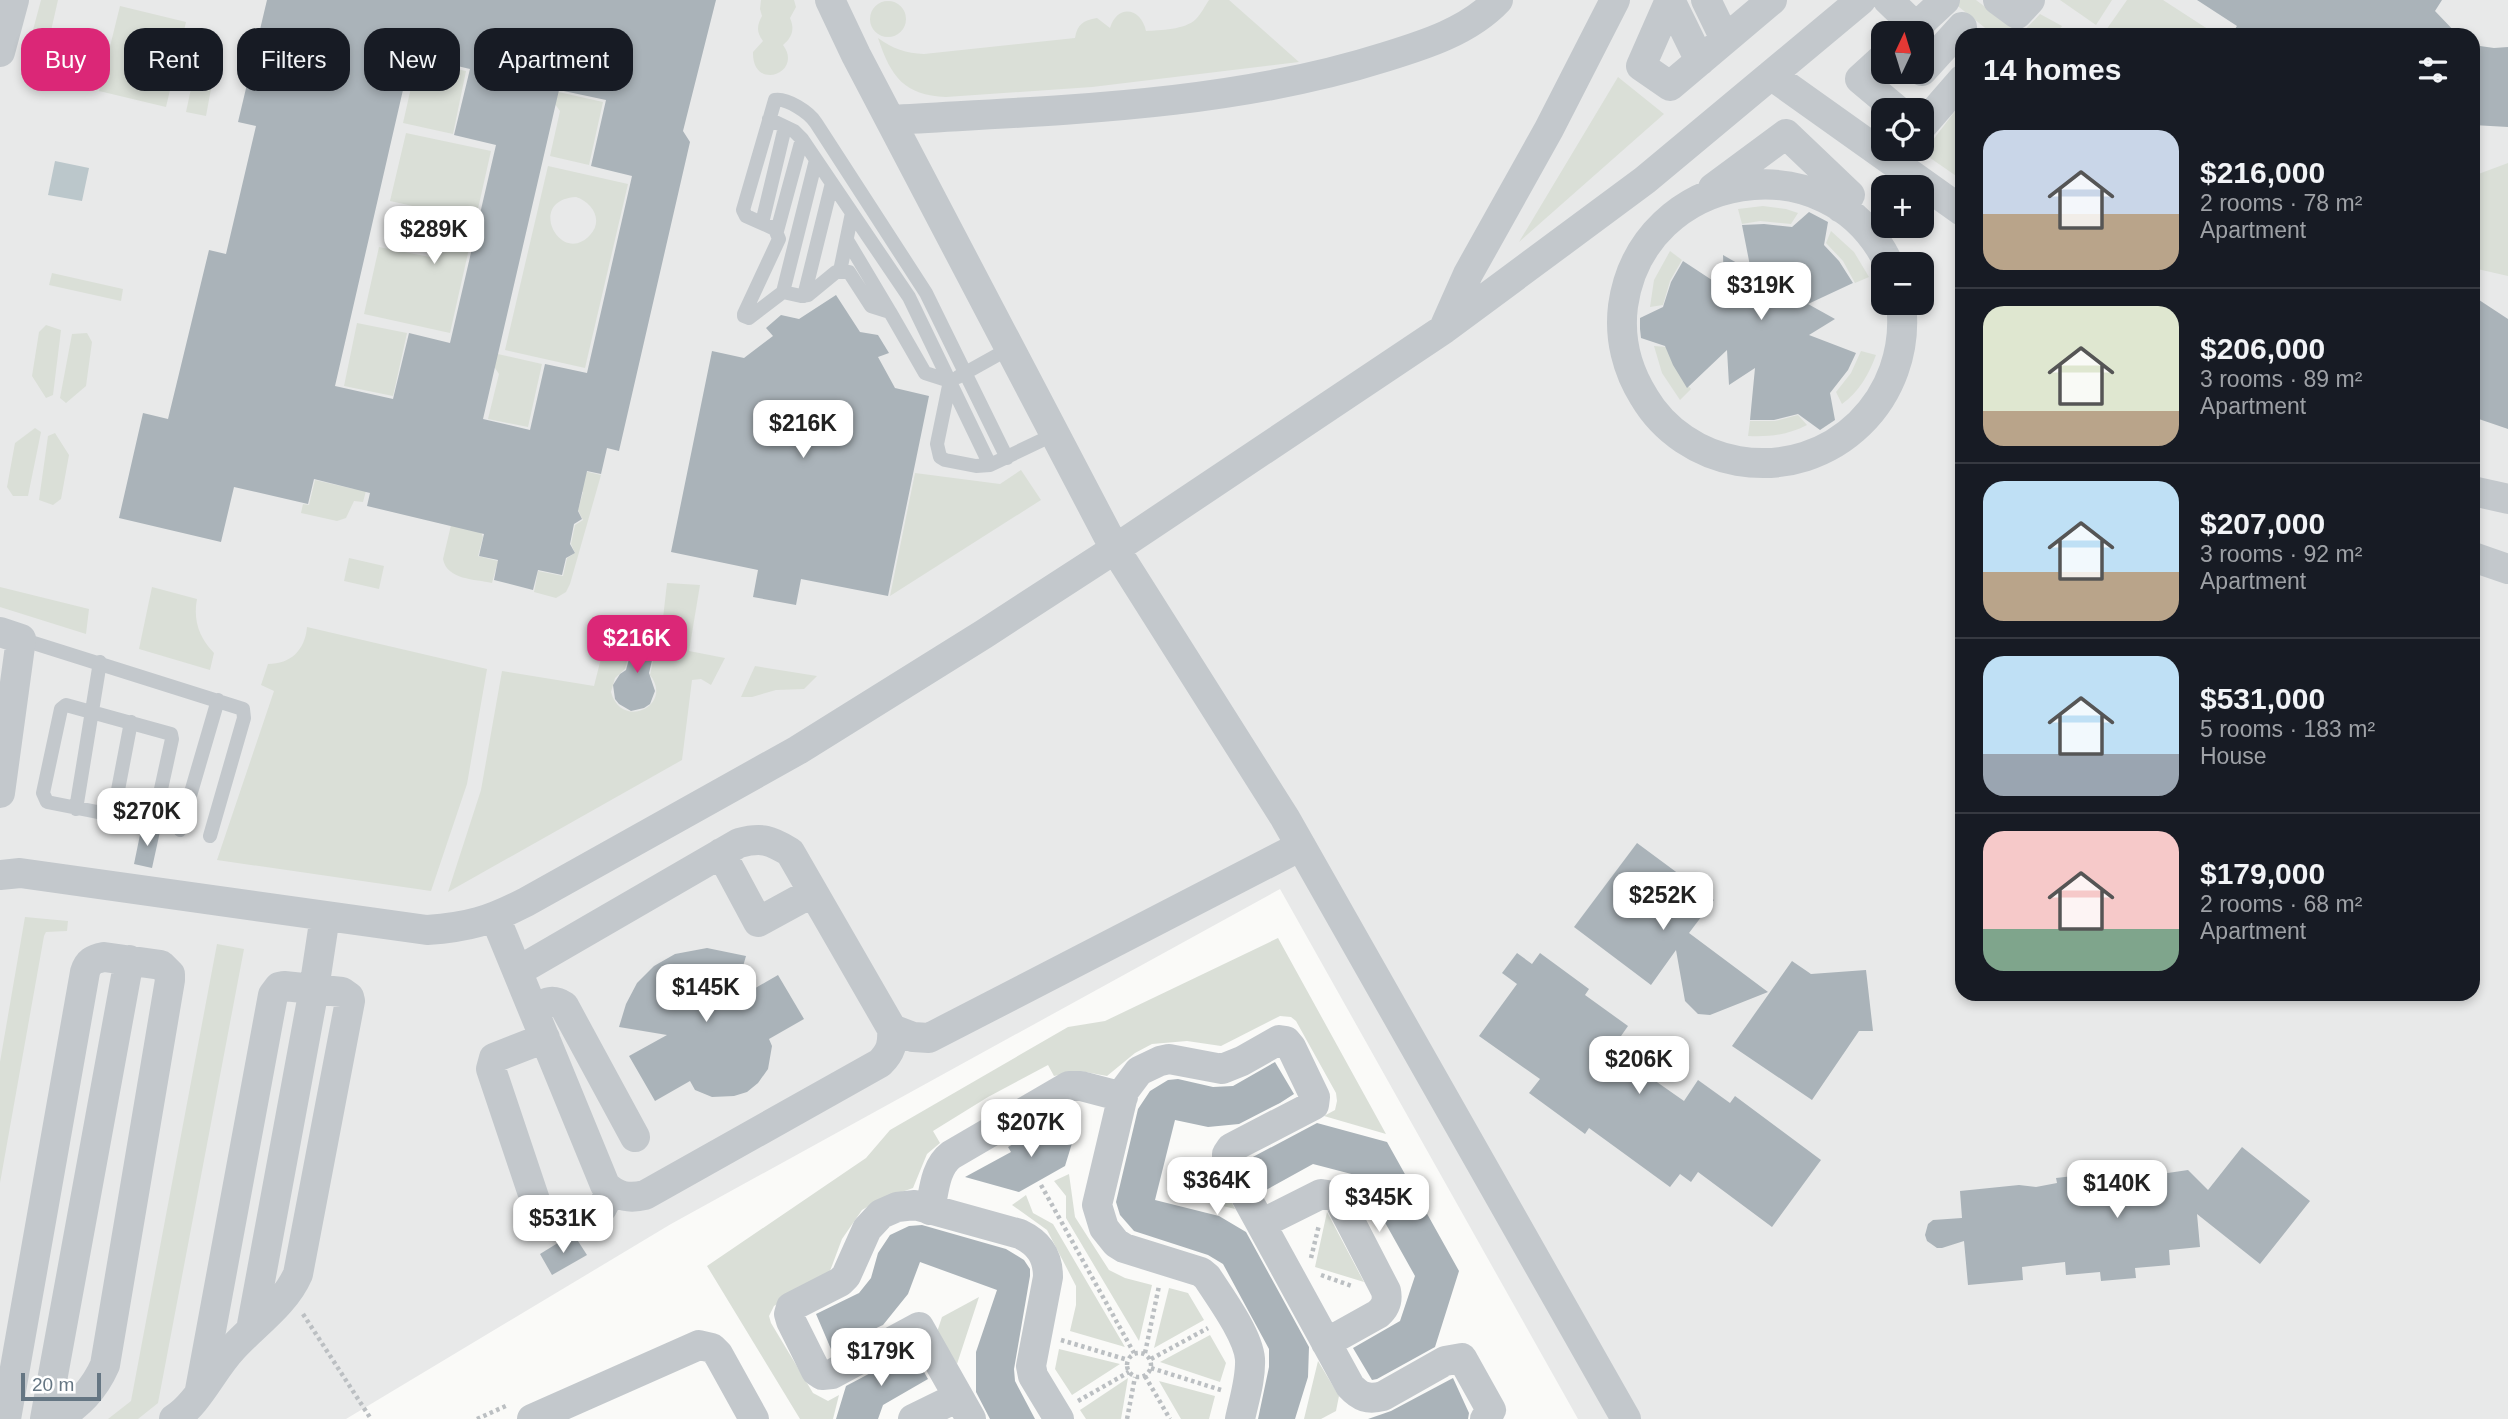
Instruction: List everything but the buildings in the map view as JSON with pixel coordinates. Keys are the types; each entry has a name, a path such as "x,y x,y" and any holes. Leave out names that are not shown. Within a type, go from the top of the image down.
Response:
{"street":[{"path":"0,52 14,0"},
{"path":"830,0 1115,549 1301,846 1626,1419"},
{"path":"891,120 1075,109 1171,99 1341,71 1432,43 1488,10 1498,0"},
{"path":"1444,328 1468,274 1549,129 1615,0"},
{"path":"1706,0 1725,39"},
{"path":"7,870 426,930 461,928 495,917 798,750 1115,549 1444,328 1645,180 1861,0"},
{"path":"1888,0 1906,21"},
{"path":"1998,0 2017,15 2030,0"},
{"path":"1923,21 1942,3 1963,28"},
{"path":"1656,34 1690,69 1725,39 1755,6"},
{"path":"1934,59 1955,41"},
{"path":"1871,69 1860,79 1883,98"},
{"path":"1771,75 1955,206"},
{"path":"1934,112 1955,88"},
{"path":"1841,208 1850,194 1786,134 1673,216 1643,249 1629,280 1622,313 1624,346 1633,379 1658,417 1683,439 1713,454 1746,462 1780,462 1802,457 1823,449 1851,431 1875,407 1892,378 1901,345 1901,315"},
{"path":"1645,180 1673,216"},
{"path":"1701,197 1734,187 1767,184 1811,193 1841,208 1867,230 1881,252"},
{"path":"2480,493 2508,499"},
{"path":"2480,559 2508,569"},
{"path":"0,793 11,636"},
{"path":"518,971 726,862 739,843 756,839 773,842 790,852 892,1028 893,1042 889,1054 880,1063"},
{"path":"495,917 605,1185 622,1196 634,1198 645,1195 880,1063 1301,846"},
{"path":"726,862 758,922 813,892"},
{"path":"251,1330 325,916"},
{"path":"6,1419 87,965 94,958 161,965 170,974 170,980 105,1365 89,1394 57,1419"},
{"path":"45,1419 129,960"},
{"path":"174,1419 193,1404 200,1390 232,1348 288,1292 298,1274 350,1001 342,992 284,986 279,987 274,995 200,1390"},
{"path":"533,1009 552,1001 564,1006 635,1137"},
{"path":"892,1028 914,1037 929,1038"},
{"path":"545,1038 499,1056 491,1063 542,1221 555,1226 602,1208 611,1191"},
{"path":"1242,1408 1250,1360 1247,1344 1207,1277 1201,1272 1115,1243 1104,1228 1097,1205 1123,1097 1130,1081 1139,1072 1169,1059 1222,1069 1279,1040 1286,1041 1315,1097 1314,1105 1231,1148 1227,1154 1227,1161 1261,1224 1350,1386 1358,1395 1371,1399 1383,1396 1445,1360 1462,1358 1491,1410 1485,1419"},
{"path":"930,1210 942,1165 946,1158 959,1150 951,1135 1044,1084 1050,1097 1069,1086 1081,1086 1123,1097"},
{"path":"1261,1224 1315,1196 1326,1194 1339,1200 1386,1291 1387,1298 1383,1309 1377,1314 1326,1343"},
{"path":"913,1419 964,1408 919,1327 832,1374 822,1375 816,1371 789,1314 791,1307 798,1302 840,1282 846,1276 867,1229 881,1214 915,1205 1020,1234 1033,1240 1041,1248 1048,1267 1048,1277 1031,1366 1033,1376 1057,1417"},
{"path":"532,1419 699,1345 712,1348 718,1354 754,1419"}],"lane":[{"path":"778,231 746,216 743,210 773,102 779,98 813,118 926,293 1007,458"},
{"path":"769,119 794,131 802,139 909,297 990,466"},
{"path":"762,223 785,127"},
{"path":"802,139 778,231 779,239 744,316 750,318 783,292 816,160"},
{"path":"804,296 832,183"},
{"path":"841,271 852,214"},
{"path":"847,240 925,373 950,381 1010,348"},
{"path":"783,292 804,296 841,271 849,272 871,306 890,312"},
{"path":"950,381 937,444 940,457 945,460 990,466 1055,434"},
{"path":"11,636 240,707 245,713 210,836"},
{"path":"76,808 100,662"},
{"path":"180,830 218,700"},
{"path":"66,705 131,722 169,732 172,739 154,821 113,816 47,802 43,793 61,707 66,705"},
{"path":"113,816 131,722"}],"path":[{"path":"1041,1185 1135,1353"},
{"path":"1308,1270 1326,1194"},
{"path":"1145,1353 1165,1261"},
{"path":"1320,1274 1387,1298"},
{"path":"288,1292 371,1419"},
{"path":"1150,1359 1230,1316"},
{"path":"1038,1333 1128,1360"},
{"path":"1135,1353 1145,1353 1150,1359 1151,1368 1145,1376 1135,1377 1129,1372 1128,1360 1135,1353"},
{"path":"1151,1368 1242,1408"},
{"path":"1057,1417 1129,1372"},
{"path":"1145,1376 1170,1419"},
{"path":"1127,1419 1135,1377"}],"shaded area":[{"path":"0,0 2508,0 2508,1419 1578,1419 1280,889 671,1224 346,1419 0,1419"},
{"path":"41,0 58,0 52,28 34,28"},
{"path":"761,0 794,0 796,7 790,18 792,33 783,45 788,55 787,64 776,74 760,72 755,64 753,52 763,41 758,28 762,16"},
{"path":"1209,0 1229,0 1299,62 1092,87 946,97 909,88 894,73 878,38 900,50 924,54 1075,38 1079,26 1084,22 1097,18 1110,28 1113,20 1123,12 1134,13 1139,17 1146,31 1165,30 1191,23 1200,15"},
{"path":"1958,0 1976,0 2013,28 1985,28 1954,3"},
{"path":"2060,0 2112,0 2096,25"},
{"path":"2127,0 2163,0 2206,28 2107,28"},
{"path":"888,1 901,6 906,19 901,32 888,37 875,32 870,19 875,6"},
{"path":"120,6 186,22 185,28 124,28 124,91 170,91 166,107 99,91 110,91 110,46"},
{"path":"2040,14 2062,26 2061,28 2027,28"},
{"path":"460,70 466,71 453,134 403,123 410,91 460,91"},
{"path":"1618,77 1664,114 1519,242"},
{"path":"191,91 211,91 206,116 186,112"},
{"path":"554,91 603,102 589,165 550,156 560,111 552,100"},
{"path":"1955,111 1955,175 1934,161 1934,139"},
{"path":"406,133 491,151 450,333 364,314 379,247 430,257 440,212 390,201"},
{"path":"55,161 89,168 82,201 48,195"},
{"path":"2508,163 2508,276 2480,270 2480,173"},
{"path":"548,166 628,184 585,368 505,350","holes":["576,197 582,199 594,212 596,223 590,235 579,243 568,243 559,238 553,229 550,219 553,209 561,201"]},
{"path":"1763,206 1798,213 1791,224 1760,221 1742,224 1738,209"},
{"path":"1831,231 1854,252 1869,277 1855,283 1843,261 1826,243"},
{"path":"1670,251 1682,260 1670,281 1663,305 1650,307 1654,280"},
{"path":"52,273 123,289 121,301 49,285"},
{"path":"357,323 407,333 393,396 344,386"},
{"path":"46,325 61,330 53,395 46,398 32,376 39,332"},
{"path":"87,333 92,342 86,386 66,403 60,398 72,334"},
{"path":"1654,346 1667,347 1683,380 1691,389 1680,400 1662,373"},
{"path":"1861,351 1876,355 1863,382 1842,404 1836,392 1851,373"},
{"path":"493,353 542,364 528,427 488,419 499,374 491,362"},
{"path":"1798,415 1807,425 1778,435 1748,436 1750,421 1775,421"},
{"path":"369,423 379,443 363,502 354,501 346,518 337,521 301,513 303,504 309,505 315,480 354,489"},
{"path":"35,428 41,432 28,496 13,496 7,487 15,443"},
{"path":"55,433 69,455 61,499 53,505 39,500 48,436"},
{"path":"470,445 479,527 483,537 478,556 498,561 492,583 456,575 450,571 443,559"},
{"path":"563,466 601,475 570,584 566,592 556,598 534,592 538,571 563,576 567,558 575,553 571,544 575,525 583,520 578,510 583,492 559,485"},
{"path":"1021,470 1041,500 890,596 915,473 1000,484"},
{"path":"349,558 384,566 379,589 344,581"},
{"path":"667,583 700,585 689,651 725,658 711,685 701,679 692,680 682,760 448,892 481,790 502,671 594,686 611,619 662,627","holes":["635,629 659,634 650,675 656,686 656,696 644,709 635,712 625,710 617,704 611,692 615,678 625,669"]},
{"path":"0,587 89,609 86,634 0,607"},
{"path":"152,587 197,599 198,628 214,653 210,670 139,649"},
{"path":"307,627 487,669 467,784 431,891 217,860 274,691 261,685 268,664 284,661 295,654 300,649"},
{"path":"755,666 817,676 804,689 776,690 752,697 741,697"},
{"path":"25,917 68,921 67,931 46,932 44,936 0,1183 0,1062"},
{"path":"1278,938 1386,1134 1324,1116 1335,1110 1336,1093 1296,1021 1291,1017 1280,1016 1221,1046 1187,1041 1152,1044 1135,1053 1107,1076 1080,1071 1054,1076 1048,1065 988,1097 933,1131 940,1143 927,1154 913,1188 879,1200 862,1210 842,1239 830,1271 774,1306 769,1316 771,1323 813,1393 828,1401 839,1395 833,1419 800,1419 707,1266 866,1158 890,1130 1068,1027 1105,1021"},
{"path":"217,944 244,949 158,1403 138,1419 108,1419 131,1401"},
{"path":"1203,1171 1218,1175 1235,1209 1166,1192"},
{"path":"1069,1174 1075,1217 1109,1270 1125,1278 1152,1285 1139,1341 1066,1218 1066,1196 1054,1181"},
{"path":"1026,1195 1033,1213 1053,1224 1125,1347 1070,1331 1076,1305 1076,1286 1047,1230 1012,1205"},
{"path":"1327,1212 1364,1282 1315,1267"},
{"path":"1169,1288 1188,1293 1204,1320 1154,1348"},
{"path":"979,1297 957,1364 937,1332 942,1317"},
{"path":"1210,1335 1226,1363 1220,1382 1160,1362"},
{"path":"1059,1349 1120,1364 1072,1395 1055,1369"},
{"path":"1318,1361 1339,1396 1336,1411 1321,1419 1304,1419"},
{"path":"1128,1378 1121,1419 1086,1419 1080,1410"},
{"path":"1159,1381 1215,1396 1209,1419 1181,1419"}]}
